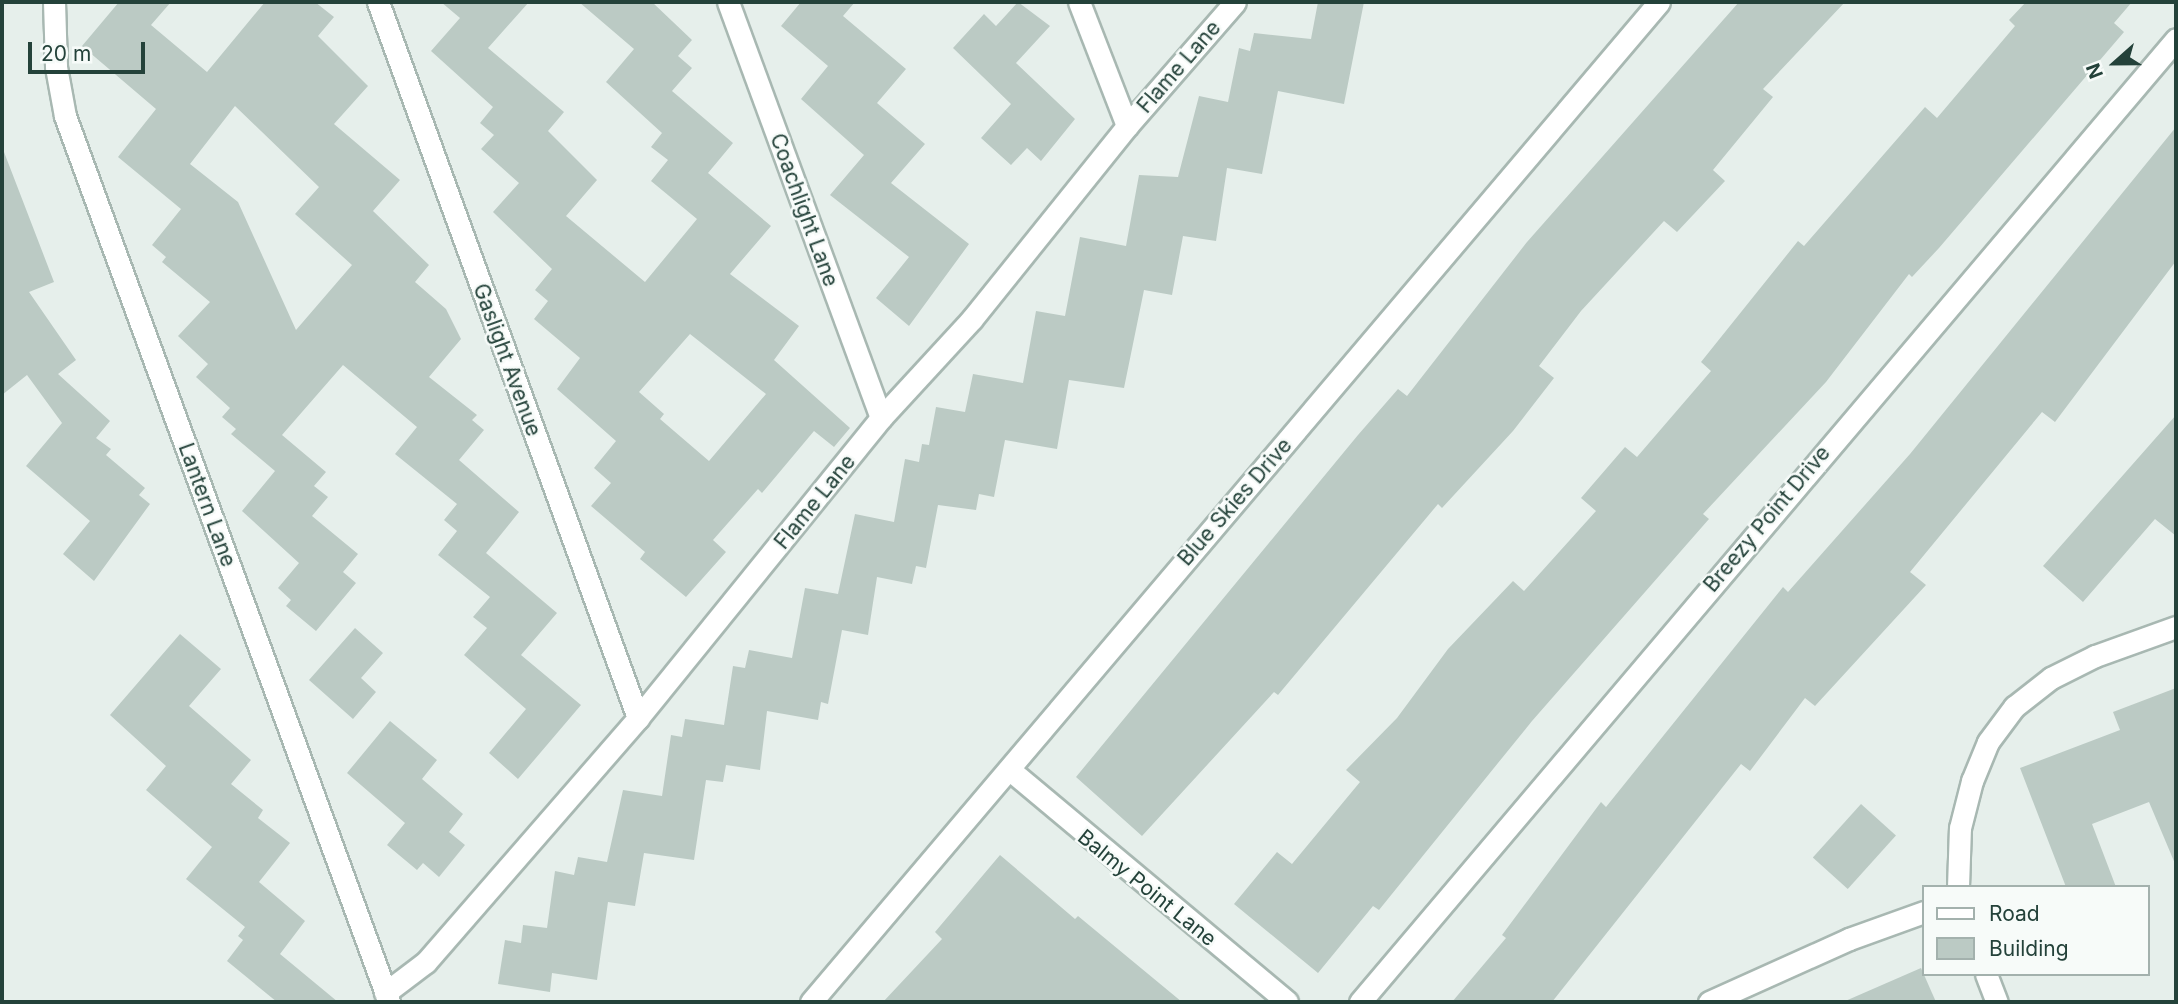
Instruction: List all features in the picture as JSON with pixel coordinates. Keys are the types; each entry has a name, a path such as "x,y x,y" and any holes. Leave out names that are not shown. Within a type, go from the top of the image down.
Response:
{"street":[{"name":"Lantern Lane","path":"54,2 56,67 65,116 387,998"},
{"name":"Gaslight Avenue","path":"378,2 638,718"},
{"name":"Coachlight Lane","path":"728,2 881,418"},
{"path":"1080,2 1127,126"},
{"name":"Flame Lane","path":"387,998 426,962 638,718 881,418 972,319 1127,126 1236,2"},
{"name":"Blue Skies Drive","path":"811,1002 1659,2"},
{"name":"Breezy Point Drive","path":"1360,1002 2176,39"},
{"path":"1958,885 1960,828 1972,781 1988,742 2014,707 2051,678 2095,656 2176,627"},
{"name":"Balmy Point Lane","path":"1010,770 1287,1002"},
{"path":"1709,1002 1849,939 1923,912"},
{"path":"1987,976 1997,1002"}],"building":[{"path":"119,2 171,2 151,25 207,72 265,2 315,2 334,17 318,36 368,86 334,124 400,180 373,211 429,265 415,282 446,309 461,339 429,377 477,415 472,420 484,430 459,460 519,512 486,553 557,613 521,655 581,705 518,779 489,753 526,709 464,655 487,628 473,617 490,597 438,555 457,531 444,520 457,504 395,454 417,427 343,365 282,435 326,472 314,486 328,497 312,516 358,554 343,572 356,583 316,631 286,606 291,600 278,588 299,563 242,511 275,471 231,434 236,429 222,417 230,408 196,377 208,364 178,336 210,302 162,262 166,257 152,245 181,209 118,157 156,109 82,46","holes":["235,106 319,187 295,214 352,265 296,330 238,202 190,164"]},
{"path":"441,2 529,2 488,48 564,112 548,131 597,180 566,216 645,282 697,219 651,181 668,160 651,147 662,133 606,82 634,49 579,2 652,2 692,40 678,56 692,68 672,91 733,143 708,173 771,226 730,274 799,326 774,360 850,428 834,447 814,431 762,493 758,489 713,540 726,552 686,597 640,559 645,552 591,506 611,483 594,468 616,441 557,389 580,358 534,319 548,301 535,290 552,269 493,212 519,183 481,149 494,135 480,123 493,107 431,51 460,18","holes":["690,334 766,394 709,461 660,419 664,414 639,392"]},
{"path":"801,2 855,2 843,16 906,69 877,103 925,144 891,183 969,244 909,326 876,298 909,257 830,195 864,155 801,99 828,66 781,26"},
{"path":"1018,2 1050,26 1016,63 1075,119 1041,161 1027,148 1011,165 981,138 1011,104 953,48 984,14 996,26"},
{"path":"1318,2 1364,2 1344,104 1278,91 1262,174 1227,168 1216,241 1183,236 1172,295 1144,290 1124,388 1069,380 1057,449 1005,440 994,497 979,494 976,510 938,505 926,568 916,566 912,584 877,577 868,635 842,630 828,704 821,702 818,720 767,711 760,770 726,765 723,782 706,780 694,860 644,853 635,906 608,902 597,980 552,973 550,992 498,984 505,940 521,943 523,925 547,928 555,871 574,875 578,857 607,862 623,790 662,796 671,735 682,737 685,719 724,725 733,666 745,668 749,650 792,658 805,588 838,594 855,514 894,522 905,459 919,462 922,444 929,445 936,407 965,412 973,374 1023,383 1036,311 1065,316 1080,237 1126,246 1139,175 1178,177 1199,96 1228,102 1239,48 1250,51 1254,33 1311,39"},
{"path":"1739,2 1845,2 1763,89 1773,97 1713,170 1725,181 1677,232 1664,221 1581,311 1539,366 1554,378 1513,431 1442,508 1438,504 1278,695 1274,692 1142,836 1076,777 1358,435 1398,389 1407,396 1527,242"},
{"path":"2026,2 2132,2 2114,23 2124,32 1939,248 1912,277 1909,274 1826,382 1703,514 1709,519 1532,721 1379,910 1373,906 1318,973 1234,904 1277,852 1292,864 1360,782 1346,770 1397,718 1448,649 1513,581 1524,591 1596,511 1581,498 1625,447 1637,457 1711,371 1701,362 1798,241 1804,246 1925,107 1937,118 2015,26 2009,20"},
{"path":"2176,127 2176,261 2055,422 2042,412 1910,572 1926,585 1815,706 1805,698 1750,771 1741,764 1552,1002 1452,1002 1506,938 1502,935 1601,802 1606,807 1783,587 1788,592 1910,454"},
{"path":"4,152 54,282 29,292 76,360 58,374 110,421 96,438 111,449 106,455 145,488 139,495 150,504 94,581 63,554 90,521 26,466 62,423 27,375 2,395"},
{"path":"2176,415 2176,536 2155,519 2083,602 2043,566"},
{"path":"355,628 383,653 361,678 376,692 353,719 309,680"},
{"path":"180,634 221,669 189,706 251,760 231,784 263,810 258,818 290,843 259,882 305,921 280,954 338,1002 277,1002 227,961 243,940 238,936 245,927 186,879 212,847 146,790 166,766 110,715"},
{"path":"2176,688 2176,866 2149,802 2092,824 2115,885 2065,885 2020,768 2120,730 2113,712"},
{"path":"390,721 437,760 422,779 463,814 449,832 465,845 439,877 423,863 417,870 387,845 405,823 347,773"},
{"path":"1861,804 1896,835 1848,889 1813,858"},
{"path":"1000,855 1075,919 1078,916 1182,1002 883,1002 942,939 935,932"},
{"path":"1921,968 1936,1002 1843,1002"}]}
